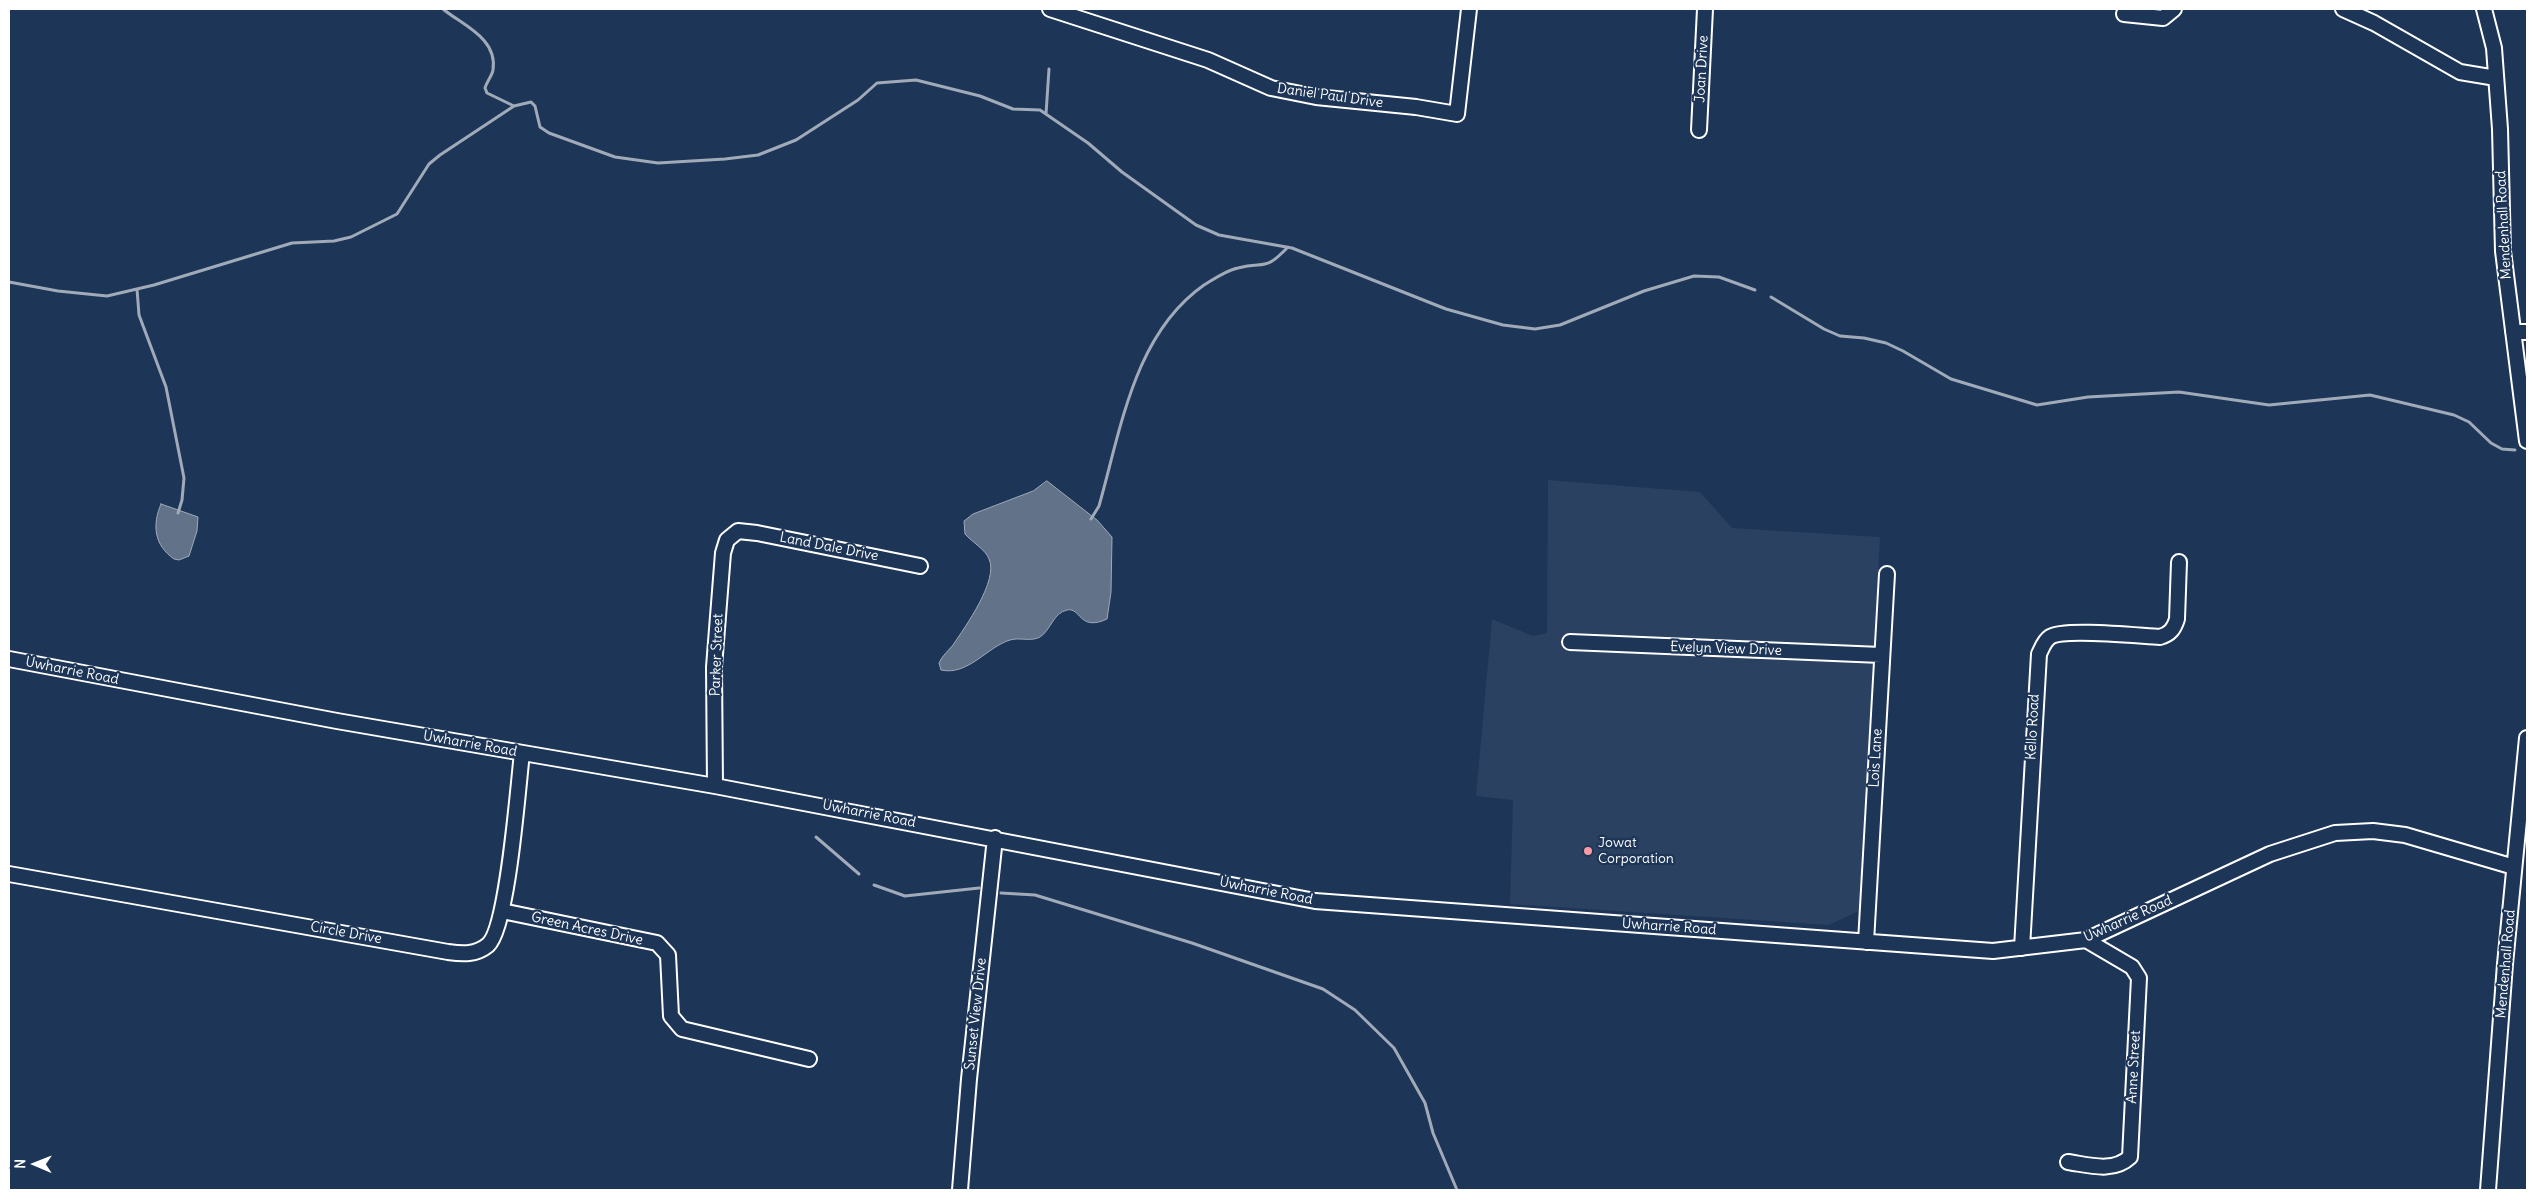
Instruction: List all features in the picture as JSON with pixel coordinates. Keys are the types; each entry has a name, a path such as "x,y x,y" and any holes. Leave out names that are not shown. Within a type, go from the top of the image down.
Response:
{"street":[{"name":"Daniel Paul Drive","path":"1050,9 1208,60 1271,88 1316,96 1416,107 1457,114 1469,9"},
{"name":"Joan Drive","path":"1699,130 1705,9"},
{"path":"2124,14 2163,18 2174,9"},
{"path":"2343,9 2374,23 2460,72 2496,78"},
{"name":"Mendenhall Road","path":"2484,9 2494,48 2500,129 2503,251 2527,441"},
{"path":"2513,332 2527,332"},
{"name":"Land Dale Drive","path":"738,531 757,533 920,566"},
{"name":"Parker Street","path":"715,786 714,667 723,553 727,540 738,531"},
{"name":"Kello Road","path":"2022,948 2039,654 2048,638 2055,635 2076,633 2160,637 2174,628 2177,619 2179,562"},
{"name":"Lois Lane","path":"1866,942 1881,655 1888,574"},
{"name":"Evelyn View Drive","path":"1570,642 1881,655"},
{"name":"Uwharrie Road","path":"9,659 337,721 715,786 995,838 1315,901 1993,951 2086,940 2270,854 2319,836 2336,833 2373,831 2405,835 2514,867"},
{"name":"Mendenhall Road","path":"2488,1190 2514,867 2522,849 2527,738"},
{"name":"Circle Drive","path":"9,874 464,954 477,952 494,937 502,911 522,753"},
{"name":"Sunset View Drive","path":"960,1190 970,1071 995,838"},
{"name":"Green Acres Drive","path":"502,911 657,943 668,955 671,1016 682,1029 809,1059"},
{"name":"Anne Street","path":"2068,1162 2109,1167 2122,1165 2130,1157 2138,978 2132,967 2086,940"}],"shaded area":[{"path":"1548,480 1700,492 1732,528 1880,537 1859,911 1829,925 1510,904 1513,800 1476,796 1492,619 1533,636 1547,633"},
{"path":"1047,481 1097,520 1112,537 1111,592 1107,619 1091,623 1072,610 1067,610 1058,614 1040,637 1010,640 960,669 951,671 941,670 940,660 953,645 979,603 985,591 991,568 989,559 982,549 965,534 964,521 973,514 1033,491"},
{"path":"161,504 198,517 197,531 189,556 179,560 174,559 162,547 156,527 156,519"}],"waterway":[{"path":"443,9 477,34 490,49 493,59 493,70 485,88 487,93 514,106"},
{"path":"1046,114 1049,69"},
{"path":"9,282 58,291 107,296 154,285 292,243 334,241 351,237 397,214 429,164 440,155 514,106 531,102 535,106 540,127 549,133 615,157 658,163 758,155 796,140 858,100 877,83 916,80 980,96 1013,109 1040,110 1088,143 1122,172 1196,225 1219,235 1292,248 1446,309 1503,325 1535,329 1560,325 1644,291 1694,276 1719,277 1755,290"},
{"path":"1091,519 1099,506 1123,415 1134,385 1146,356 1161,329 1180,305 1204,285 1234,269 1269,263 1288,247"},
{"path":"137,289 139,315 166,387 184,478 182,500 178,513"},
{"path":"1771,297 1824,329 1840,336 1864,338 1886,343 1951,379 2037,405 2088,397 2179,392 2269,405 2370,395 2454,415 2469,422 2491,443 2502,449 2515,450"},
{"path":"816,837 859,874"},
{"path":"874,885 905,896 979,888"},
{"path":"1001,893 1035,895 1192,943 1323,989 1355,1010 1394,1048 1425,1103 1433,1133 1457,1190"}],"place":[{"name":"Jowat Corporation","path":"1588,851"}]}
